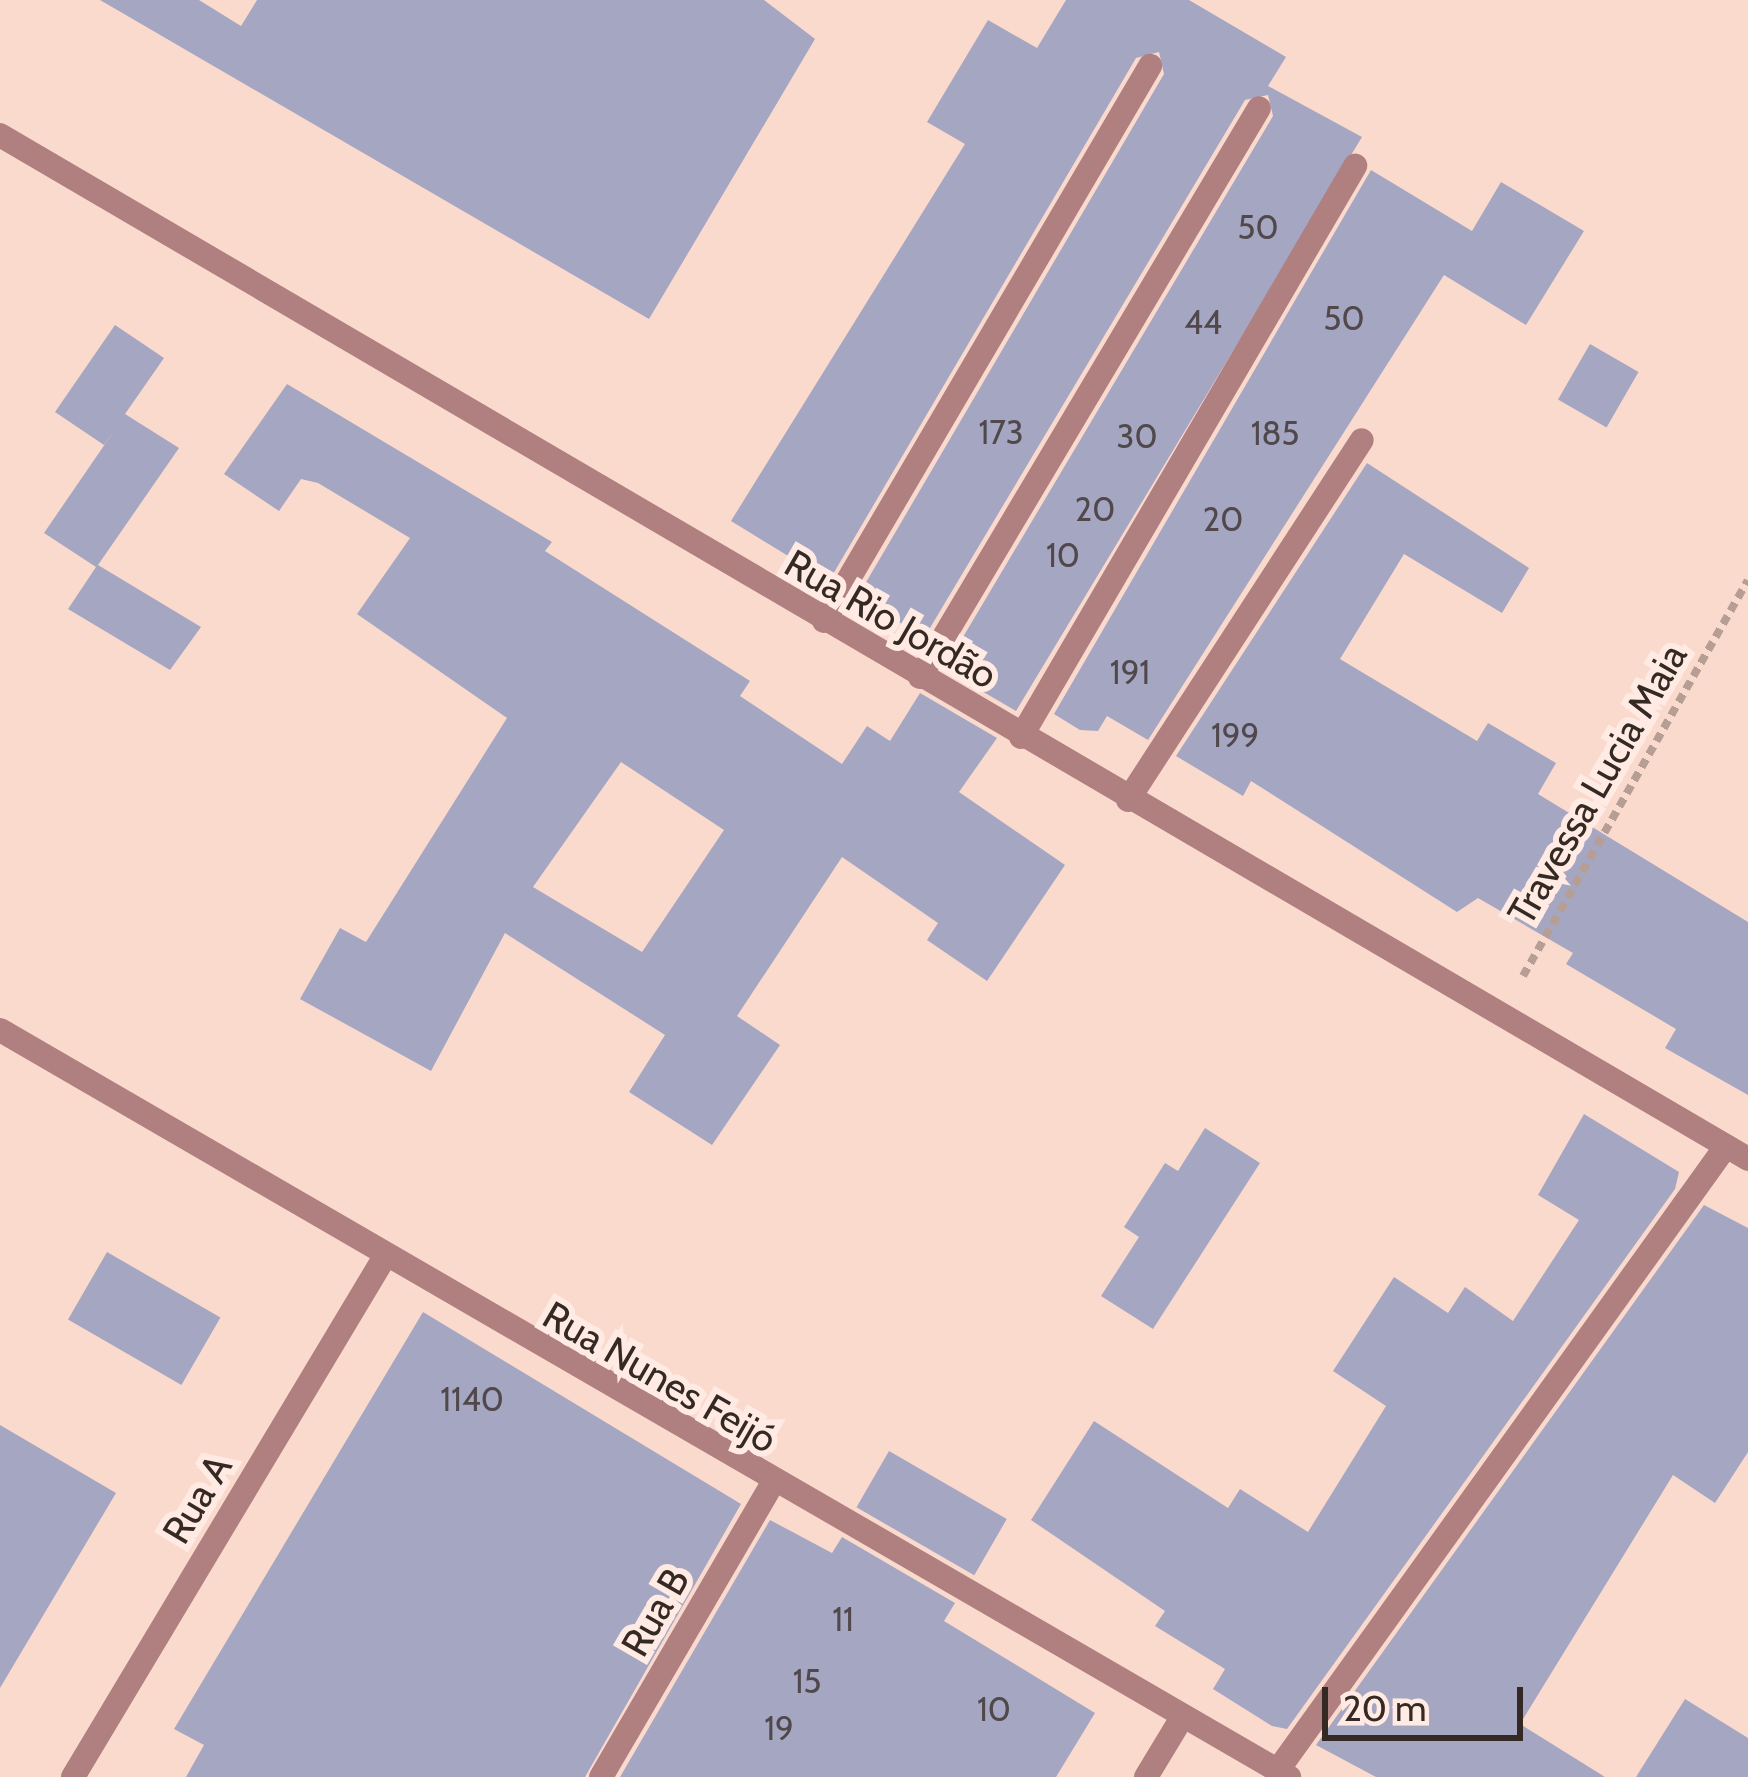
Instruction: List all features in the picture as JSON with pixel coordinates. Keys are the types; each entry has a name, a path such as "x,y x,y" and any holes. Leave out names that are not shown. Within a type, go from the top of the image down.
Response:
{"street":[{"path":"824,621 1150,66"},
{"path":"920,677 1259,108"},
{"name":"Rua Rio Jordão","path":"0,136 1498,1019 1737,1153"},
{"path":"1021,737 1355,166"},
{"path":"1128,800 1362,440"},
{"name":"Rua Nunes Feijó","path":"0,1030 772,1484 1284,1774"},
{"path":"1284,1774 1737,1153"},
{"name":"Rua A","path":"74,1777 384,1258"},
{"name":"Rua B","path":"601,1777 772,1484"},
{"path":"1146,1777 1183,1716"}],"path":[{"name":"Travessa Lucia Maia","path":"1498,1019 1748,580"}],"building":[{"path":"100,0 199,0 241,26 257,0 764,0 815,39 649,319"},
{"path":"1066,0 1189,0 1286,57 1268,86 1362,137 1016,711 944,669 1273,116 1268,95 1245,100 924,638 858,596 1164,74 1159,52 1136,58 829,581 731,521 965,144 927,122 988,20 1037,48"},
{"path":"1371,170 1472,231 1501,182 1584,231 1526,325 1444,275 1148,740 1107,716 1098,731 1080,730 1054,714"},
{"path":"115,325 164,358 125,414 179,448 98,565 201,627 170,670 68,609 96,567 44,533 116,428 104,445 55,412"},
{"path":"1590,344 1638,372 1606,427 1558,399"},
{"path":"287,384 552,542 545,551 750,681 740,696 842,764 867,726 890,741 920,693 997,738 959,792 1065,865 987,981 927,940 938,923 842,857 737,1016 780,1045 712,1145 629,1092 665,1035 505,933 431,1071 300,999 340,928 366,942 507,718 357,614 410,538 318,483 301,479 279,511 224,474","holes":["621,762 724,830 642,952 533,887"]},
{"path":"1367,463 1529,568 1502,613 1404,554 1340,659 1477,741 1488,723 1556,763 1538,794 1748,922 1748,1095 1665,1048 1676,1029 1566,964 1573,953 1478,898 1457,912 1251,781 1243,796 1176,756"},
{"path":"1584,1114 1679,1172 1675,1189 1287,1729 1272,1726 1213,1689 1225,1669 1155,1626 1165,1611 1031,1520 1094,1421 1228,1508 1240,1489 1308,1532 1386,1406 1333,1371 1394,1277 1448,1313 1465,1287 1513,1321 1579,1220 1538,1195"},
{"path":"1205,1128 1260,1163 1153,1329 1101,1296 1139,1237 1124,1227 1165,1163 1178,1171"},
{"path":"1704,1205 1748,1228 1748,1452 1715,1503 1673,1475 1520,1724 1605,1777 1376,1777 1316,1745"},
{"path":"107,1252 220,1318 181,1385 68,1320"},
{"path":"423,1312 741,1504 585,1777 186,1777 204,1745 174,1729"},
{"path":"0,1425 116,1493 0,1688"},
{"path":"889,1451 1007,1519 974,1575 856,1507"},
{"path":"770,1520 832,1553 842,1537 955,1603 944,1621 1095,1713 1056,1777 620,1777"},
{"path":"1685,1699 1748,1738 1748,1777 1636,1777"}]}
